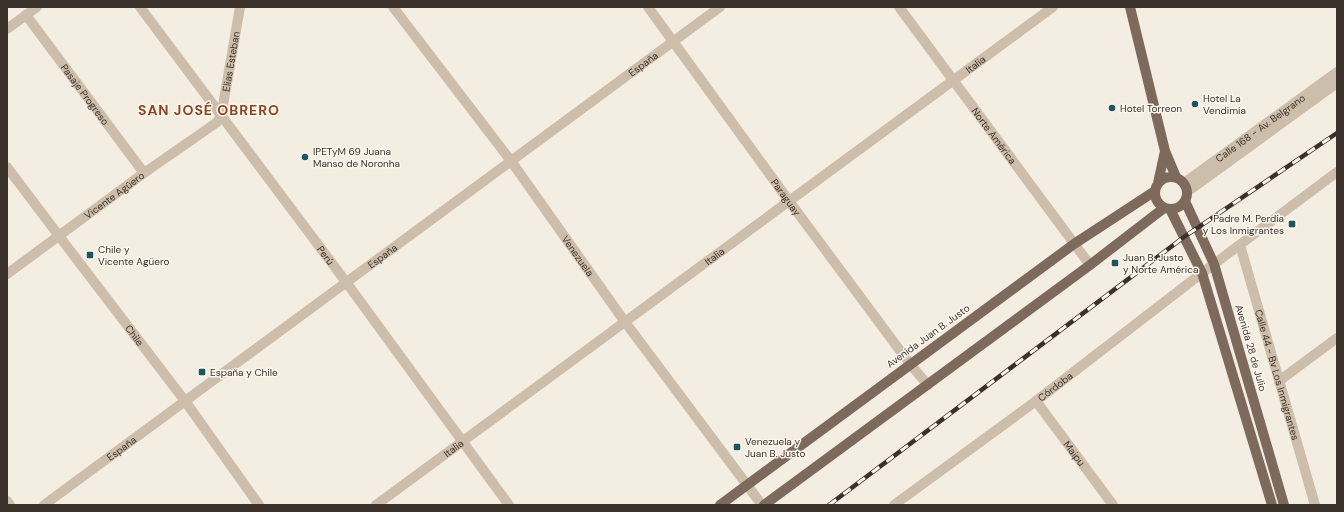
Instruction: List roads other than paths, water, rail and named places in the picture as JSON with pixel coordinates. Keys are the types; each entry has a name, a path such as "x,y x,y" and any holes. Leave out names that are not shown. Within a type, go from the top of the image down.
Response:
{"main road":[{"name":"Avenida 28 de Julio","path":"1130,7 1165,152 1183,188 1214,264 1284,505"},
{"path":"1165,152 1156,187 1157,201 1167,209 1202,272 1272,505"},
{"path":"763,505 1167,209 1179,207 1183,188 1166,177 1156,187"},
{"name":"Avenida Juan B. Justo","path":"720,505 1074,244 1156,187"}],"street":[{"path":"7,29 37,7"},
{"name":"Perú","path":"140,7 346,282 509,505"},
{"name":"Elias Esteban","path":"221,117 240,7"},
{"name":"Venezuela","path":"392,7 511,161 626,322 763,505"},
{"name":"Paraguay","path":"648,7 789,201 910,364 928,385"},
{"name":"España","path":"44,505 720,7"},
{"name":"Norte América","path":"899,7 1090,265"},
{"name":"Italia","path":"376,505 1050,8"},
{"name":"Pasaje Progreso","path":"26,16 144,173"},
{"name":"Calle 168 - Av. Belgrano","path":"1183,188 1337,72"},
{"path":"1183,188 1337,83"},
{"name":"Vicente Agüero","path":"7,274 144,173 216,123 221,117"},
{"name":"Chile","path":"7,167 185,401 259,505"},
{"name":"Córdoba","path":"894,505 1036,401 1202,272 1337,172"},
{"name":"Calle 44 - Bv Los Inmigrantes","path":"1240,245 1315,505"},
{"path":"1279,381 1337,338"},
{"name":"Maipu","path":"1036,401 1113,505"},
{"path":"7,501 10,505"}],"railway":[{"path":"829,505 1184,237 1337,133"}],"place":[{"name":"Hotel La Vendimia","path":"1195,104"},
{"name":"Hotel Torreon","path":"1112,108"},
{"name":"IPETyM 69 Juana Manso de Noronha","path":"305,157"},
{"name":"Padre M. Perdía y Los Inmigrantes","path":"1292,224"},
{"name":"Chile y Vicente Agüero","path":"90,255"},
{"name":"Juan B. Justo y Norte América","path":"1115,263"},
{"name":"España y Chile","path":"202,372"},
{"name":"Venezuela y Juan B. Justo","path":"737,447"}],"district":[{"name":"SAN JOSÉ OBRERO","path":"209,110"}]}
